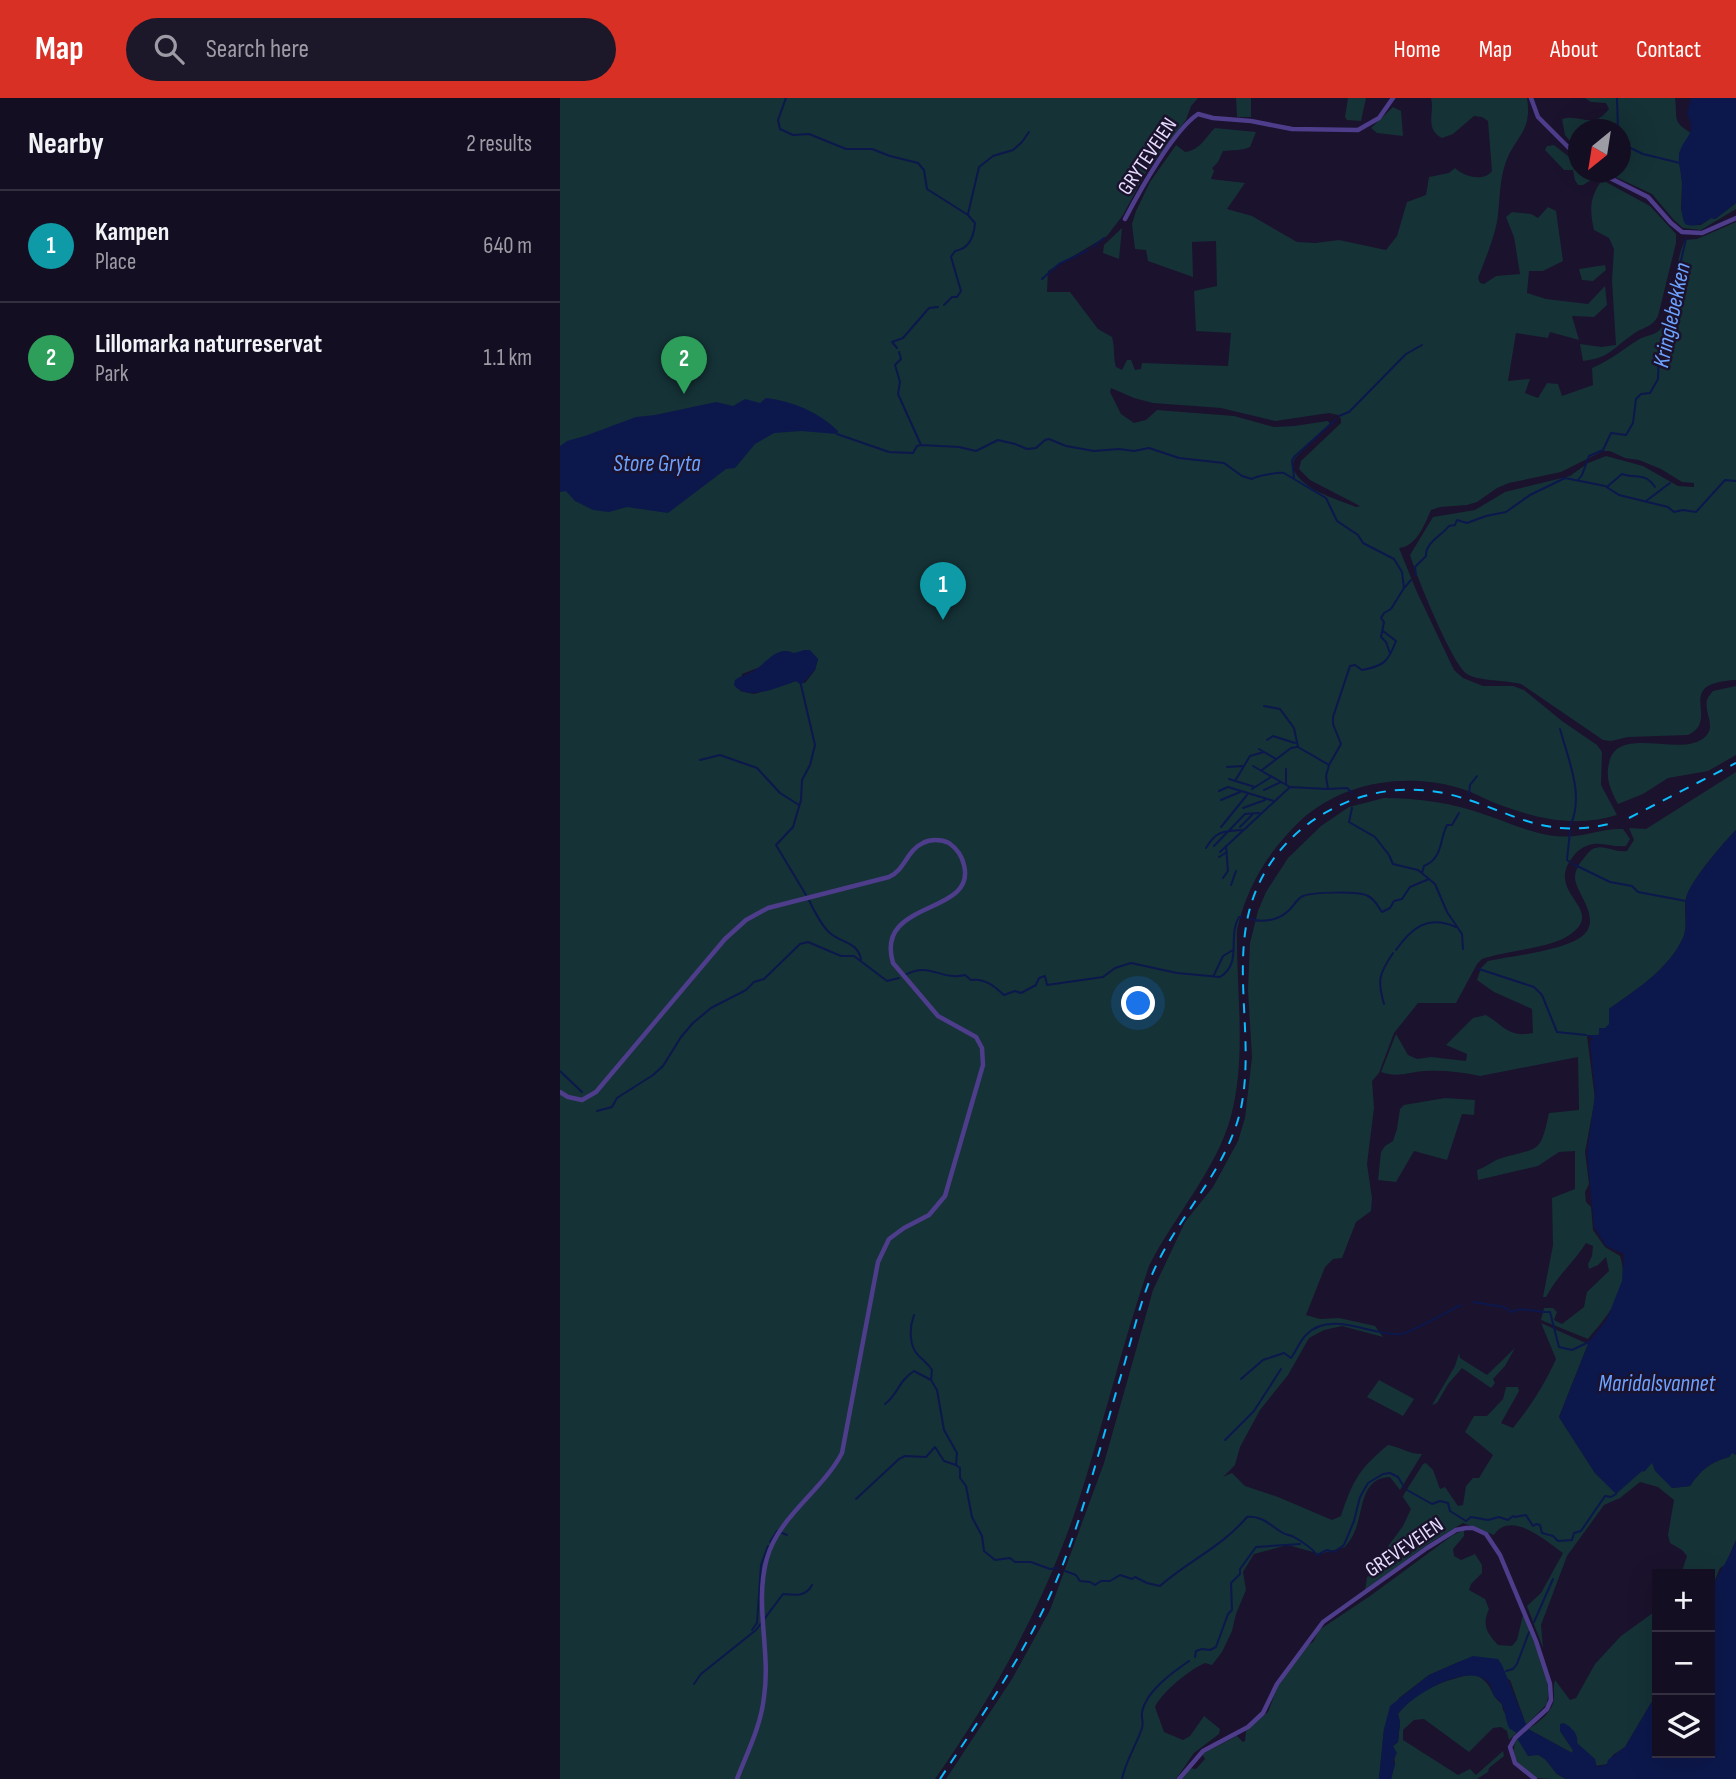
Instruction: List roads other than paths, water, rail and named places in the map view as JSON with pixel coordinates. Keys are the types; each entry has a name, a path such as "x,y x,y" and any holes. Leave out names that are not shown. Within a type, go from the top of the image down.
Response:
{"street":[{"name":"GRYTEVEIEN","path":"1125,219 1170,145 1188,121 1198,114 1292,128 1358,130 1379,118 1392,98"},
{"path":"1531,98 1538,117 1568,147"},
{"path":"1618,182 1648,197 1675,227 1685,233 1705,232 1736,218"},
{"path":"560,1092 582,1100 596,1092 725,939 752,915 788,902 889,877 900,871 916,847 930,840 951,844 961,855 965,870 957,892 903,922 893,936 891,954 893,963 934,1012 976,1037 982,1048 983,1065 945,1196 929,1215 889,1239 878,1262 842,1453 830,1472 777,1535 768,1555 762,1596 765,1696 758,1725 737,1779"},
{"name":"GREVEVEIEN","path":"1179,1779 1203,1751 1244,1729 1260,1717 1267,1708 1277,1684 1323,1622 1427,1548 1457,1530 1473,1528 1486,1534 1498,1550 1545,1665 1550,1684 1550,1700 1543,1714 1518,1735 1510,1747 1511,1757 1535,1779"}],"water":[{"path":"1691,98 1736,98 1736,203 1715,219 1711,218 1692,226 1685,224 1682,214 1679,159 1680,150 1691,127 1687,114"},
{"name":"Store Gryta","path":"766,398 786,402 814,413 831,424 838,431 837,434 801,431 774,433 755,444 735,468 726,469 668,513 627,507 609,512 593,510 575,501 566,491 560,492 560,446 567,441 636,417 716,402 733,406 745,399 760,403"},
{"path":"810,650 818,659 815,670 801,685 796,681 755,693 740,690 734,685 735,680 755,670 777,653"},
{"name":"Maridalsvannet","path":"1736,830 1736,1455 1732,1453 1729,1457 1711,1464 1690,1486 1672,1488 1655,1471 1652,1463 1616,1494 1595,1473 1559,1417 1589,1342 1607,1319 1622,1281 1624,1254 1606,1246 1594,1227 1587,1153 1595,1094 1590,1041 1593,1039 1586,1035 1599,1035 1599,1028 1605,1028 1609,1024 1609,1009 1651,978 1669,960 1685,933 1686,900 1690,889 1709,861"},
{"path":"1736,1540 1736,1779 1566,1779 1557,1774 1545,1759 1538,1755 1528,1756 1517,1738 1519,1735 1508,1726 1503,1706 1494,1696 1491,1686 1482,1678 1471,1676 1443,1682 1405,1706 1398,1714 1398,1742 1393,1746 1397,1753 1391,1779 1379,1779 1384,1729 1390,1706 1429,1675 1473,1656 1498,1659 1528,1729 1572,1753 1573,1750 1560,1731 1560,1724 1564,1723 1576,1734 1577,1743 1595,1759 1597,1767 1607,1764 1608,1760 1625,1747 1652,1701 1652,1758 1715,1758 1715,1582"}],"waterway":[{"path":"786,98 778,120 780,129 793,135 809,134 846,149 872,149 918,163 924,170 927,189 968,215 975,223 970,241 951,257 961,291 944,305"},
{"path":"1617,98 1618,119"},
{"path":"968,214 979,167 993,156 1013,150 1029,132"},
{"path":"1631,148 1680,163"},
{"path":"1093,247 1104,238"},
{"name":"Kringlebekken","path":"1578,480 1589,456 1603,450 1611,433 1626,435 1633,423 1636,399 1641,394 1650,393 1658,379 1659,353 1665,344 1667,317 1678,295 1680,265 1686,239"},
{"path":"1042,279 1059,264 1088,250"},
{"path":"897,348 892,342 903,338 929,308 938,307"},
{"path":"1339,416 1349,412 1406,354 1422,345"},
{"path":"899,352 901,359 895,365 900,382 898,394 921,445"},
{"path":"1294,477 1294,457 1335,420"},
{"path":"837,434 889,452 913,453 917,446 921,445 959,447 976,451 998,440 1027,449 1036,448 1049,439 1066,446 1094,451 1134,451 1149,448 1179,458 1224,463 1242,476 1252,479 1284,473 1326,498 1337,521 1358,535 1363,543 1394,559 1402,572 1404,588 1391,609 1381,618 1384,622 1381,637 1390,653"},
{"path":"1608,486 1622,474 1648,479 1655,487"},
{"name":"Kringlebekken","path":"1416,575 1415,567 1426,556 1428,547 1449,526 1455,525 1457,520 1467,523 1506,512 1530,495 1565,478 1605,486 1619,495 1668,507 1674,512 1696,512 1725,480 1736,481"},
{"path":"1646,501 1670,483"},
{"name":"Kringlebekken","path":"1405,587 1411,580"},
{"path":"1352,793 1347,788 1328,789 1326,776 1329,765 1341,744 1333,717 1350,666 1355,665 1362,670 1375,667 1384,662 1390,654 1396,641 1383,631"},
{"path":"801,685 815,745 810,765 802,780 801,800 793,827 776,845 806,895"},
{"path":"1264,706 1280,709 1294,728 1298,747 1329,765"},
{"path":"1560,729 1576,790 1570,826"},
{"path":"1267,740 1273,736 1295,743"},
{"path":"1262,770 1291,748 1297,747"},
{"path":"1259,749 1276,759"},
{"path":"1235,781 1250,756 1264,752"},
{"path":"700,760 720,755 757,768 780,793 799,805"},
{"path":"1227,767 1243,766"},
{"path":"1253,766 1290,787 1327,789"},
{"path":"1286,769 1286,784"},
{"path":"1469,794 1470,785 1477,776"},
{"path":"1252,789 1271,777"},
{"path":"1229,779 1255,787"},
{"path":"1264,790 1281,782"},
{"path":"1219,791 1228,787 1274,801"},
{"path":"1220,852 1290,787"},
{"path":"1221,800 1240,792"},
{"path":"1221,827 1247,795"},
{"path":"1243,808 1265,800"},
{"path":"1352,808 1349,822 1375,837 1393,864 1418,870 1435,884 1447,912 1462,934 1463,949"},
{"path":"1214,846 1245,814 1259,813"},
{"path":"1422,873 1424,866 1438,854 1447,825 1452,825 1459,813"},
{"path":"1240,827 1252,815"},
{"path":"1206,848 1213,838 1221,833 1242,830"},
{"path":"1570,831 1567,860 1570,862"},
{"path":"1223,878 1228,871 1226,846"},
{"path":"1219,857 1227,852"},
{"path":"1573,864 1610,882 1632,886 1638,892 1686,901"},
{"path":"1231,885 1236,871"},
{"path":"1251,919 1275,919 1287,912 1303,896 1325,893 1368,896 1382,912 1390,908 1394,901 1402,899 1410,887 1429,879"},
{"path":"809,900 828,931 853,946 861,959"},
{"path":"905,975 921,970 949,976 965,975 971,980 989,983 1004,995 1015,991 1021,993 1036,985 1039,978 1045,976 1047,985 1103,977 1115,968 1131,963 1177,973 1220,977 1231,965 1234,933 1239,917 1242,917"},
{"path":"1396,950 1408,935 1422,925 1437,922 1456,927"},
{"path":"597,1111 612,1107 617,1098 653,1075 663,1066 693,1023 711,1008 746,990 754,982 764,979 800,944 808,942 841,956 854,956 887,981 899,978"},
{"path":"1214,975 1223,956 1233,950"},
{"path":"1384,1004 1380,989 1381,977 1393,953"},
{"path":"1479,969 1534,987 1542,995 1557,1032 1586,1035"},
{"path":"560,1071 582,1092"},
{"path":"1473,1302 1504,1307 1511,1312 1550,1312 1559,1347 1572,1350 1589,1342"},
{"path":"1241,1379 1263,1360 1284,1353 1291,1358 1306,1335 1327,1324 1402,1334 1461,1305"},
{"path":"914,1315 911,1326 912,1342 916,1352 932,1370 931,1380 937,1390 944,1430 957,1453 956,1465 960,1468 960,1478 966,1486 972,1517 982,1536 984,1551 995,1560 1010,1558 1015,1562 1031,1562 1050,1569 1058,1568"},
{"path":"1225,1440 1254,1411 1281,1369"},
{"path":"885,1404 914,1371 931,1380"},
{"path":"856,1499 905,1456 926,1457 935,1447 944,1461 956,1465"},
{"path":"1065,1571 1076,1575 1080,1581 1095,1585 1120,1575 1160,1586 1227,1537 1247,1517 1257,1518 1293,1536 1317,1555 1327,1550 1334,1552 1344,1545 1360,1497 1368,1483 1390,1473 1398,1477 1404,1487"},
{"path":"1407,1490 1432,1504 1440,1501 1448,1503 1450,1511 1466,1521 1471,1517 1488,1520 1499,1517 1508,1520 1513,1516 1526,1515 1533,1526 1540,1525 1542,1533 1553,1536 1558,1541 1572,1540 1574,1533 1581,1531 1605,1496 1616,1494"},
{"path":"770,1542 777,1531"},
{"path":"782,1533 787,1535"},
{"path":"1195,1657 1196,1651 1216,1647 1232,1610 1231,1583 1240,1574 1240,1569 1256,1547 1300,1544"},
{"path":"752,1630 757,1623 761,1565 768,1546"},
{"path":"1534,1622 1553,1579"},
{"path":"694,1684 701,1674 756,1630 783,1594 803,1593 812,1585"},
{"path":"1506,1671 1517,1664 1529,1632"},
{"path":"1122,1779 1142,1728 1145,1704 1161,1683 1189,1661"}],"railway":[{"path":"1629,818 1736,763"},
{"path":"940,1779 1009,1673 1053,1589 1082,1511 1151,1277 1161,1255 1225,1153 1234,1131 1241,1108 1245,1077 1243,951 1247,920 1256,890 1272,861 1292,837 1325,813 1361,797 1390,791 1419,790 1448,794 1546,826 1588,828 1613,823"}],"place":[{"name":"Lillomarka naturreservat","path":"684,394"},
{"name":"Kampen","path":"943,620"}]}
